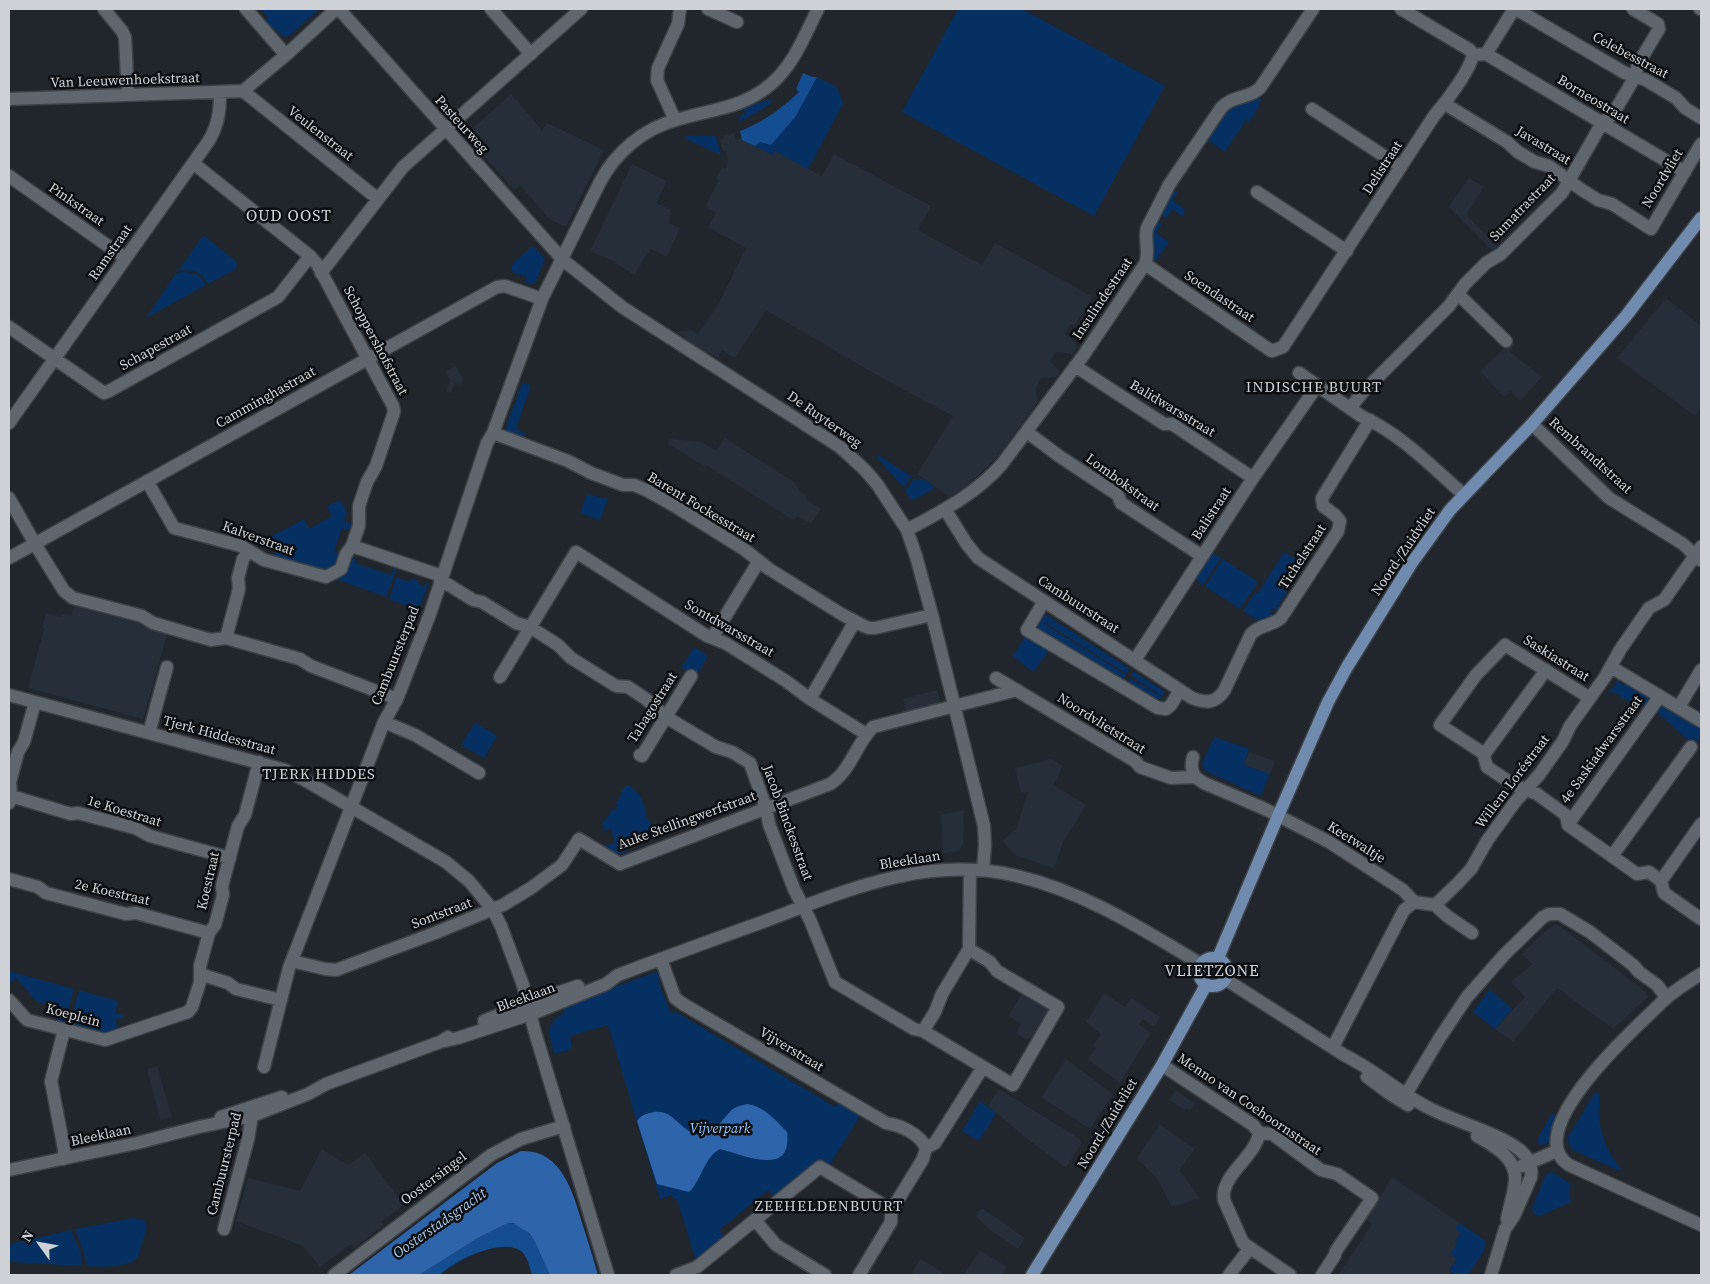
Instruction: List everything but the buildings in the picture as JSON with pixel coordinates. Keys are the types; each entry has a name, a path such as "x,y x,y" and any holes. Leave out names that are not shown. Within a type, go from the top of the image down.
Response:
{"main road":[{"name":"Noord-/Zuidvliet","path":"1218,958 1336,685 1425,543 1463,494 1532,424 1630,311 1701,218"},
{"path":"1207,958 1218,958 1226,967 1225,979 1216,986 1206,985 1200,979 1198,973 1201,964 1207,958"},
{"name":"Noord-/Zuidvliet","path":"1032,1275 1162,1065 1206,985"}],"street":[{"path":"104,9 122,31 125,38 128,96"},
{"path":"246,9 286,55"},
{"path":"243,91 337,9"},
{"name":"Pasteurweg","path":"337,9 563,260"},
{"path":"491,9 531,54"},
{"path":"321,273 403,167 581,9"},
{"path":"675,120 657,80 658,68 678,24 679,9"},
{"path":"708,9 737,22"},
{"name":"Cambuursterpad","path":"264,1067 280,1000 292,961 384,722 397,699 430,614 488,443 542,299 600,182 613,161 644,134 675,120 735,105 771,84 782,73 792,58 818,9"},
{"name":"Insulindestraat","path":"907,530 967,496 989,478 1026,432 1075,366 1145,264 1148,254 1147,228 1169,185 1191,152 1226,102 1253,93 1260,88 1313,9"},
{"name":"Borneostraat","path":"1401,9 1685,172"},
{"name":"Delistraat","path":"1278,350 1288,342 1434,116 1445,104 1470,64 1480,55 1515,9"},
{"name":"Celebesstraat","path":"1515,9 1625,73 1646,80 1676,98 1685,108 1701,118"},
{"name":"Sumatrastraat","path":"1350,408 1363,392 1449,306 1486,263 1501,254 1562,193 1602,123 1612,114 1634,77 1638,64 1659,29 1658,24 1633,9"},
{"name":"Van Leeuwenhoekstraat","path":"9,99 243,91"},
{"name":"Veulenstraat","path":"243,91 378,199"},
{"name":"Ramstraat","path":"9,423 215,130 219,119 220,93"},
{"name":"Javastraat","path":"1445,104 1507,142 1518,152 1535,162 1549,166 1598,200 1612,204 1651,229"},
{"path":"1312,109 1401,167"},
{"name":"Noordvliet","path":"1651,229 1701,144"},
{"name":"Schoppershofstraat","path":"193,163 310,256 393,406 394,412 376,466 367,482 359,506 359,526 352,546 346,554 341,569 326,577"},
{"name":"Pinkstraat","path":"9,176 125,258"},
{"path":"1257,192 1347,250"},
{"name":"Schapestraat","path":"9,327 104,393 278,297 310,256"},
{"name":"De Ruyterweg","path":"563,260 630,312 840,447 877,484 907,530 916,556 984,826 983,870"},
{"name":"Soendastraat","path":"1145,264 1266,348 1272,351 1278,350"},
{"name":"Camminghastraat","path":"9,558 497,287 506,286 542,299"},
{"path":"1458,294 1506,341"},
{"name":"Balidwarsstraat","path":"1075,366 1164,424 1172,424 1253,478"},
{"path":"1299,373 1413,448 1463,494"},
{"name":"Balistraat","path":"1135,660 1253,478 1318,386"},
{"name":"Tichelstraat","path":"1214,700 1220,698 1224,691 1251,634 1258,628 1276,622 1281,618 1338,532 1340,521 1323,506 1322,498 1370,420"},
{"name":"Rembrandtstraat","path":"1532,424 1609,498 1699,554"},
{"name":"Lombokstraat","path":"1026,432 1058,456 1118,495 1121,503 1202,556"},
{"name":"Barent Fockesstraat","path":"493,433 568,461 591,474 623,485 634,485 646,490 729,540 794,584 869,628 932,615"},
{"name":"Kalverstraat","path":"147,481 174,528 240,546 264,560 326,577"},
{"path":"9,498 64,591 73,598 142,616 154,623 211,640 226,638 300,659 311,666 397,699"},
{"name":"Cambuurstraat","path":"945,509 966,543 978,558 1180,690 1201,701 1214,700"},
{"path":"352,546 441,579"},
{"path":"226,638 239,589 238,578 249,551"},
{"name":"Sontdwarsstraat","path":"530,627 576,552 712,638 725,643 786,680 810,699 866,734"},
{"name":"Willem Loréstraat","path":"1435,905 1464,878 1515,802 1527,790 1563,741 1570,726 1649,608 1664,600 1699,554"},
{"path":"712,638 759,561"},
{"name":"Jacob Binckesstraat","path":"441,579 473,600 482,602 516,623 530,627 558,645 570,658 616,686 628,688 646,698 666,717 716,747 732,752 750,764 794,889 836,982 1013,1085 1058,1007 998,971 990,962 969,949"},
{"path":"1044,601 1027,630 1158,708 1166,709 1171,705 1180,690"},
{"path":"810,699 855,621"},
{"path":"500,677 530,627"},
{"name":"Saskiastraat","path":"1483,753 1440,724 1476,675 1505,645 1590,698"},
{"path":"149,733 167,667"},
{"name":"Saskiastraat","path":"1611,667 1701,721"},
{"path":"1546,670 1486,752 1483,753 1488,767 1514,785 1537,794 1566,815 1568,825 1638,874 1649,872 1661,880 1664,893 1701,919"},
{"path":"1679,707 1701,670"},
{"name":"Tabagostraat","path":"640,755 642,756 691,676"},
{"name":"Noordvlietstraat","path":"996,678 1134,760 1140,767 1171,778 1195,777"},
{"path":"866,734 873,727 1017,690"},
{"name":"Tjerk Hiddesstraat","path":"9,695 285,770 456,869 477,889 493,910 523,985 529,1008"},
{"name":"4e Saskiadwarsstraat","path":"1567,820 1572,819 1575,815 1660,696"},
{"path":"10,800 10,782 35,702"},
{"path":"384,722 416,735 479,773"},
{"name":"Auke Stellingwerfstraat","path":"579,838 620,864 837,780 866,734"},
{"path":"1612,856 1691,747"},
{"path":"1193,757 1192,770 1195,777 1204,784 1278,816"},
{"name":"Koestraat","path":"192,1007 200,982 200,966 209,933 215,925 223,894 222,886 258,762"},
{"name":"1e Koestraat","path":"10,800 71,814 78,813 135,828 150,836 230,858"},
{"name":"Keetwaltje","path":"1278,816 1329,842 1403,890 1414,902"},
{"path":"1661,880 1701,824"},
{"name":"Sontstraat","path":"292,961 336,970 493,910 531,888 562,865 579,838"},
{"name":"Bleeklaan","path":"9,1170 137,1143 199,1127 308,1094 326,1084 440,1042 456,1032 529,1008 603,977 618,975 860,885 904,874 938,870 983,870 1032,880 1088,900 1138,926 1201,964"},
{"path":"923,1031 935,1012 942,994 969,949 970,870"},
{"name":"2e Koestraat","path":"9,878 38,887 46,892 126,914 136,914 209,933"},
{"path":"1333,1047 1404,910 1414,902 1435,905 1447,916 1472,932"},
{"path":"1404,1098 1439,1039 1476,986 1504,955 1543,917 1555,913 1566,917 1590,932 1657,985 1667,998"},
{"name":"Vijverstraat","path":"661,959 675,998 683,1004 886,1123 897,1125 920,1139 926,1148"},
{"path":"200,974 228,983 236,989 280,1000"},
{"path":"1701,974 1667,998 1611,1051 1584,1084 1558,1128 1555,1152 1569,1165 1701,1225"},
{"path":"1225,979 1344,1055 1362,1064 1404,1098 1498,1148 1507,1157 1514,1169 1515,1181 1505,1230 1491,1275"},
{"name":"Koeplein","path":"9,1000 27,1020 105,1040 182,1015 192,1007"},
{"path":"529,1008 608,1275"},
{"path":"64,1030 51,1081 64,1149 64,1159"},
{"name":"Menno van Coehoornstraat","path":"1162,1065 1253,1125 1259,1133 1272,1134 1322,1170 1337,1174 1372,1198 1322,1275"},
{"path":"682,1274 697,1267 820,1166 885,1206 891,1206 896,1203 923,1160 926,1148 935,1143 983,1067"},
{"path":"1404,1098 1502,1139 1522,1152 1530,1162 1532,1170 1528,1186 1505,1230"},
{"name":"Cambuursterpad","path":"224,1229 248,1139 253,1111"},
{"name":"Oostersingel","path":"334,1275 491,1155 521,1139 564,1126"},
{"path":"1259,1133 1255,1144 1225,1186 1223,1194 1243,1243 1290,1275"},
{"path":"1514,1169 1555,1152"},
{"path":"859,1275 891,1222 891,1206"},
{"path":"755,1220 776,1245 826,1275"},
{"path":"1229,1275 1250,1248"}],"shaded area":[{"path":"803,73 817,77 796,116 771,145 760,142 755,146 742,140 740,131 771,115 799,92 796,89"},
{"path":"511,94 542,130 547,123 604,150 566,227 548,218 520,185 514,190 465,135"},
{"path":"734,133 736,140 741,138 772,155 775,151 821,177 834,154 931,206 918,230 982,265 995,243 1093,297 1074,326 1070,324 1065,334 1074,341 1077,348 1073,354 1055,352 1050,361 1060,372 1056,377 1041,378 1036,388 1038,402 998,456 972,481 950,497 917,474 953,416 866,369 766,310 735,358 722,350 719,355 720,359 707,353 677,332 688,331 689,329 698,334 718,305 746,248 708,227 716,213 708,209 706,205 719,180 716,178 722,167 725,169 728,163 726,151 723,152 720,140 723,139 723,136"},
{"path":"632,164 667,181 656,203 671,210 669,223 680,228 667,257 651,249 634,275 613,261 590,251"},
{"path":"1469,178 1484,187 1468,212 1468,217 1498,246 1493,251 1449,207"},
{"path":"1666,298 1701,326 1701,406 1695,416 1617,358"},
{"path":"1511,342 1515,344 1510,352 1542,377 1520,401 1510,391 1504,397 1480,371"},
{"path":"456,366 463,379 461,385 455,383 451,393 446,392 450,380 445,371"},
{"path":"725,438 794,482 807,500 821,509 811,524 797,516 793,520 706,465 705,467 667,443 670,439 702,442 716,451"},
{"path":"74,606 168,631 143,719 28,688 44,629 42,628 46,613 61,617 62,614 71,616"},
{"path":"937,690 941,705 907,714 903,699"},
{"path":"1249,752 1275,761 1270,775 1244,765"},
{"path":"1051,759 1063,766 1053,785 1086,805 1064,840 1054,868 1017,856 1002,841 1016,829 1028,792 1021,793 1015,768"},
{"path":"964,810 963,846 958,851 943,853 941,815"},
{"path":"1554,925 1558,925 1645,991 1648,997 1613,1029 1557,988 1513,1042 1495,1029 1525,997 1511,982 1532,964 1522,954"},
{"path":"1024,990 1050,1008 1033,1040 1029,1038 1027,1040 1016,1033 1021,1024 1008,1016"},
{"path":"1104,993 1125,1007 1131,998 1160,1017 1154,1027 1143,1019 1139,1025 1151,1033 1120,1083 1087,1059 1096,1047 1093,1045 1101,1034 1086,1022"},
{"path":"1066,1059 1113,1094 1090,1129 1041,1097"},
{"path":"157,1066 172,1117 160,1120 147,1069"},
{"path":"999,1089 1080,1139 1081,1144 1066,1168 988,1106"},
{"path":"1176,1090 1195,1104 1190,1111 1169,1100"},
{"path":"1160,1124 1194,1149 1179,1170 1200,1198 1172,1207 1158,1180 1137,1158"},
{"path":"322,1149 348,1165 365,1153 404,1205 381,1222 384,1225 354,1248 351,1244 320,1267 303,1246 236,1221 248,1178 300,1191"},
{"path":"1392,1177 1460,1223 1456,1229 1461,1233 1456,1241 1458,1242 1457,1258 1449,1270 1451,1272 1449,1275 1338,1275 1372,1224 1366,1219"},
{"path":"982,1208 1025,1238 1018,1249 990,1230 976,1216"},
{"path":"508,1223 524,1228 530,1234 540,1250 550,1275 532,1275 528,1261 523,1253 515,1248 504,1247 493,1248 468,1257 440,1275 419,1275 478,1238"},
{"path":"980,1250 1007,1267 1002,1275 964,1275"},
{"path":"921,1259 947,1275 911,1275"}],"green space":[{"path":"260,9 315,9 317,11 289,36 284,36 275,28 272,30 264,22 268,18"},
{"path":"958,9 1022,9 1165,86 1094,216 902,112"},
{"path":"817,77 837,87 843,104 808,169 775,151 773,155 755,146 796,116"},
{"path":"1260,98 1258,108 1249,122 1246,120 1225,152 1206,139 1225,111 1235,103"},
{"path":"770,99 772,103 738,122 740,116 745,113 744,108"},
{"path":"687,135 716,136 721,155 686,139"},
{"path":"1173,189 1178,192 1172,200 1186,210 1182,216 1172,209 1166,218 1160,214"},
{"path":"1157,221 1162,224 1156,233 1169,242 1155,262 1152,252 1152,241"},
{"path":"204,236 236,261 237,265 236,269 208,284 196,272 188,270 178,271"},
{"path":"531,247 536,248 545,259 536,281 532,284 525,283 527,277 514,273 511,269 513,263"},
{"path":"186,272 199,275 206,285 146,318 176,273"},
{"path":"522,383 531,385 516,429 525,433 524,437 505,430"},
{"path":"878,455 911,476 904,488 876,457"},
{"path":"914,478 918,481 922,478 933,485 933,489 914,500 905,492"},
{"path":"587,494 608,499 600,520 580,513"},
{"path":"340,500 347,512 344,521 355,525 353,531 342,528 334,551 341,554 337,566 326,571 273,559 276,547 270,537 304,519 309,529 332,516 327,506"},
{"path":"1211,551 1221,558 1203,585 1194,578"},
{"path":"1284,552 1305,565 1278,606 1280,608 1278,611 1273,608 1270,612 1275,616 1258,621 1243,611 1255,592 1258,593"},
{"path":"349,556 356,559 355,563 391,575 394,567 397,568 386,597 333,578"},
{"path":"1223,559 1258,582 1240,609 1205,586"},
{"path":"396,577 410,582 411,578 419,581 418,584 424,587 426,582 429,583 418,610 389,599"},
{"path":"1042,616 1048,616 1130,669 1127,674 1043,623 1126,675 1123,680 1037,630 1036,625"},
{"path":"1026,635 1051,648 1033,672 1013,656"},
{"path":"694,647 708,656 696,676 681,668"},
{"path":"1133,671 1163,690 1164,694 1161,698 1157,700 1127,683 1130,678 1158,693 1131,676"},
{"path":"1619,679 1621,681 1620,684 1623,686 1625,683 1652,699 1644,705 1620,698 1621,695 1612,692 1609,695"},
{"path":"1660,704 1701,729 1701,736 1697,741 1689,741 1657,712"},
{"path":"475,722 497,736 484,758 461,745"},
{"path":"1214,737 1249,749 1244,765 1270,774 1261,796 1205,771 1202,763"},
{"path":"628,785 640,795 647,812 645,813 647,819 649,819 654,830 622,842 626,853 613,854 603,846 615,843 611,829 604,831 602,824 613,809 615,810 621,792"},
{"path":"9,971 74,989 64,1024 57,1023 61,1009 37,1002 16,978 9,984"},
{"name":"Vijverpark","path":"656,972 660,975 658,981 671,1013 676,1012 835,1107 839,1102 861,1114 829,1166 775,1197 768,1190 719,1230 725,1238 696,1261 677,1199 674,1199 672,1195 660,1199 608,1025 570,1036 572,1049 554,1054 550,1036 553,1022 564,1013 562,1008"},
{"path":"1490,989 1512,1009 1495,1029 1473,1012"},
{"path":"79,990 118,1001 115,1013 124,1015 124,1017 115,1020 118,1028 102,1034 69,1025"},
{"path":"1595,1092 1599,1094 1599,1118 1604,1139 1609,1151 1621,1169 1620,1171 1573,1150 1569,1145 1568,1137"},
{"path":"980,1101 996,1113 979,1141 962,1131"},
{"path":"1552,1113 1557,1116 1552,1127 1550,1142 1539,1146 1538,1138"},
{"path":"1551,1172 1571,1184 1569,1191 1571,1202 1539,1216 1533,1213 1532,1208 1546,1174"},
{"path":"133,1218 144,1220 147,1227 137,1259 126,1264 106,1267 87,1266 75,1229"},
{"path":"1460,1223 1486,1241 1484,1251 1468,1275 1456,1275 1449,1271 1457,1259 1450,1254 1458,1242 1455,1241 1461,1233 1455,1229"},
{"path":"71,1230 81,1254 82,1266 12,1262 9,1260 9,1244"}],"water":[{"path":"747,1104 753,1105 774,1118 787,1132 787,1146 782,1155 775,1159 765,1160 720,1149 710,1157 689,1192 657,1184 637,1121 640,1118 648,1113 664,1113 684,1128 702,1135 717,1127 733,1109"},
{"name":"Oosterstadsgracht","path":"521,1151 535,1152 546,1157 556,1165 563,1175 574,1198 598,1275 550,1275 529,1233 513,1223 508,1223 478,1238 419,1275 349,1275 497,1163"}],"district":[{"name":"OUD OOST","path":"289,217"},
{"name":"INDISCHE BUURT","path":"1314,388"},
{"name":"TJERK HIDDES","path":"319,775"},
{"name":"VLIETZONE","path":"1212,972"},
{"name":"ZEEHELDENBUURT","path":"829,1207"}]}
